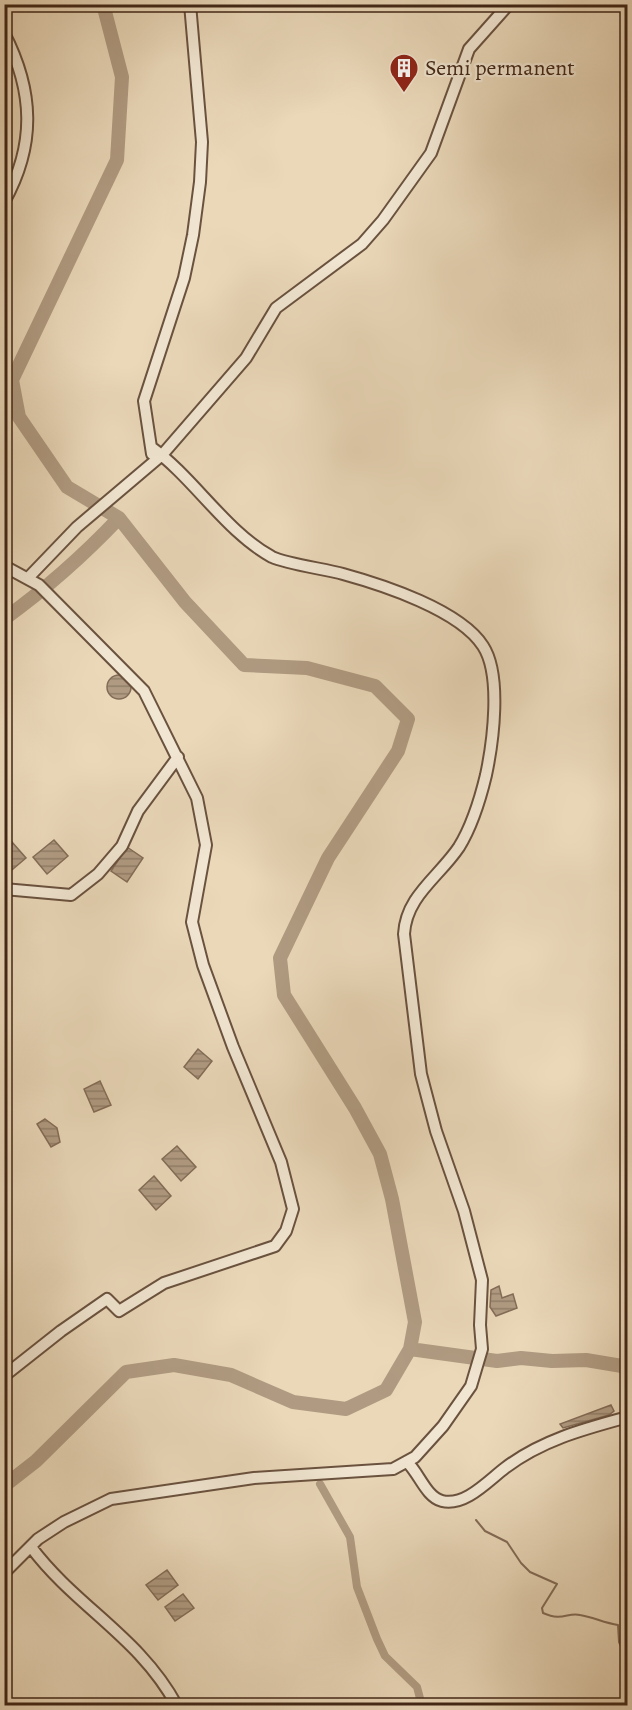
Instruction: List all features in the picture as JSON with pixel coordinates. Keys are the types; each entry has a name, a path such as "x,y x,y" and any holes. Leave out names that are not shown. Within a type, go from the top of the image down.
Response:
{"street":[{"path":"4,1573 31,1547 64,1522 111,1499 254,1478 393,1469 415,1457 444,1426 471,1386 482,1349 480,1325 482,1280 454,1175 436,1131 421,1074 404,934 406,914 412,903 458,848 469,830 486,772 494,705 493,674 482,644 453,617 350,576 273,558 157,458 151,447 144,401 184,278 193,235 200,182 202,142 190,4"},
{"path":"28,579 77,526 157,458 246,358 276,308 362,244 383,220 430,153 469,49 509,4"},
{"path":"4,33 13,50 24,85 28,115 25,158 4,202"},
{"path":"4,566 39,585 144,691 197,798 206,845 192,922 233,1047 281,1162 293,1209 286,1231 275,1246 164,1283 119,1311 107,1299 4,1376"},
{"path":"4,889 71,895 98,874 122,846 138,810 178,757"},
{"path":"406,1462 416,1471 432,1497 444,1502 454,1501 472,1494 534,1448 566,1434 627,1417"},
{"path":"31,1547 68,1587 150,1663 177,1706"}],"shaded area":[{"path":"119,675 128,678 131,687 128,696 119,699 110,696 107,687 110,678"},
{"path":"54,840 68,856 47,874 33,857"},
{"path":"12,842 26,858 7,874 5,849"},
{"path":"127,847 143,858 127,882 111,871"},
{"path":"198,1049 212,1061 198,1079 184,1067"},
{"path":"100,1081 111,1105 94,1112 84,1089"},
{"path":"45,1119 57,1128 60,1142 51,1147 37,1124"},
{"path":"177,1146 196,1167 181,1181 162,1159"},
{"path":"154,1176 171,1196 156,1210 139,1190"},
{"path":"499,1286 502,1298 513,1294 517,1308 496,1316 490,1307 491,1290"},
{"path":"611,1405 614,1411 609,1415 563,1428 560,1424"},
{"path":"167,1570 178,1585 158,1600 146,1585"},
{"path":"183,1594 194,1608 175,1621 165,1607"}],"waterway":[{"path":"4,1486 36,1461 126,1372 174,1365 231,1375 293,1402 346,1409 386,1390 410,1349 415,1322 392,1199 380,1154 355,1108 284,995 280,958 328,858 398,751 408,719 375,686 307,668 244,665 185,602 119,518 67,487 19,417 12,380 117,160 122,77 103,4"},
{"path":"4,619 64,571 119,518"},
{"path":"621,742 628,742"},
{"path":"410,1349 497,1361 521,1358 552,1361 586,1360 628,1367"},
{"path":"320,1484 350,1537 357,1587 377,1639 385,1656 417,1687 422,1706"},
{"path":"476,1520 485,1531 507,1542 530,1572 557,1584 542,1608 543,1613 555,1617 580,1615 618,1625 619,1642 628,1662"}],"place":[{"name":"Semi permanent","path":"404,94"}]}
